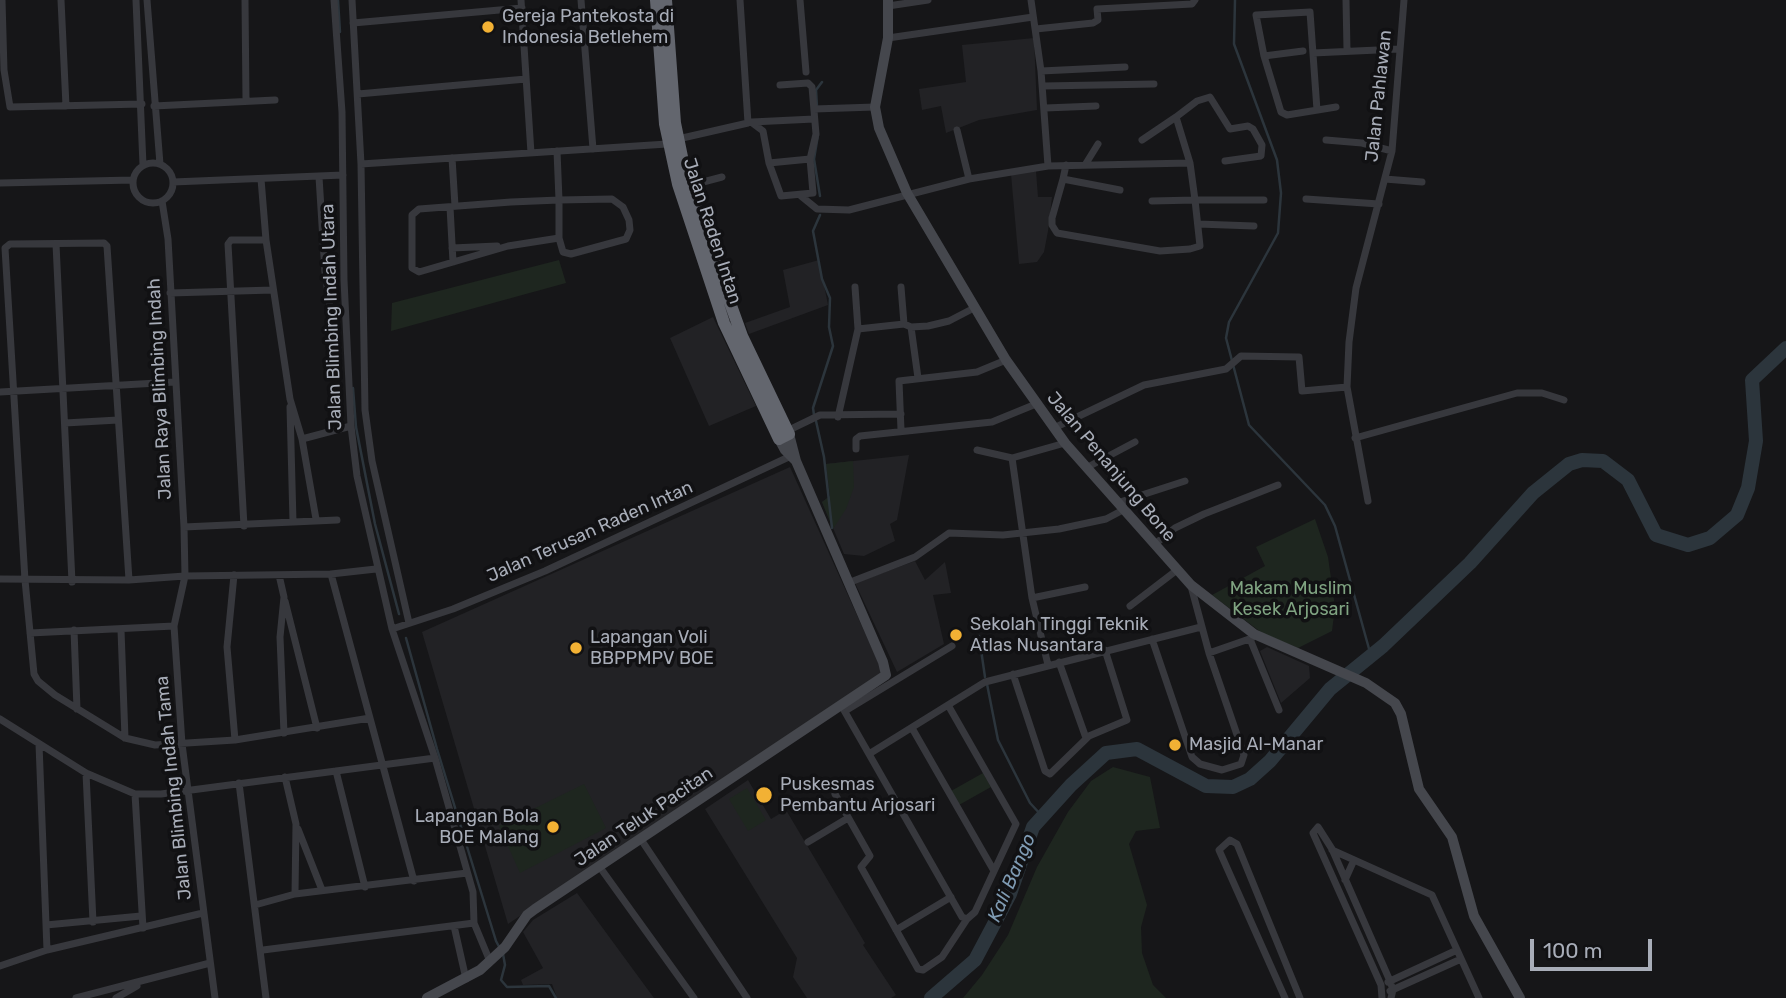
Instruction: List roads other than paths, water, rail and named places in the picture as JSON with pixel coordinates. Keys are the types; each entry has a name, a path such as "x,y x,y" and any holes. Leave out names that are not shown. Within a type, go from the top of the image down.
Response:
{"highway":[{"name":"Jalan Raden Intan","path":"656,0 672,142 691,227 729,321 785,435"},
{"name":"Jalan Raden Intan","path":"666,0 672,142 729,321"}],"street":[{"path":"2,0 8,104 12,108 142,104"},
{"path":"61,0 66,106"},
{"path":"136,0 143,165 133,180 134,191 141,199 151,203 162,201 171,190 173,182 169,172 160,164 147,0"},
{"path":"245,0 246,100"},
{"name":"Jalan Blimbing Indah Utara","path":"334,0 351,426 357,476 376,569 392,629 435,758 473,892 474,923 489,959"},
{"name":"Jalan Blimbing Indah Utara","path":"352,0 361,164 365,410 372,461 409,623"},
{"path":"581,0 593,149"},
{"path":"740,0 750,122"},
{"path":"800,0 806,72"},
{"path":"816,109 875,107 888,38 888,3 928,0"},
{"path":"1031,0 1043,86 1048,166"},
{"path":"1036,29 1093,23 1098,20 1097,4 1192,4 1195,0"},
{"path":"1346,0 1348,50"},
{"name":"Jalan Pahlawan","path":"1368,501 1347,387 1356,288 1392,151 1404,0"},
{"path":"353,23 521,4 531,153"},
{"path":"1317,110 1310,12 1259,13 1254,19 1282,112 1287,115 1336,107"},
{"path":"888,38 1033,17"},
{"path":"1313,53 1399,50"},
{"path":"1264,56 1303,51"},
{"path":"1041,71 1125,67"},
{"path":"358,94 526,79"},
{"path":"750,122 763,131 769,163 781,197 801,196 815,191 810,159 816,139 816,109 809,83 780,85"},
{"path":"1043,86 1154,84"},
{"path":"1142,140 1196,101 1210,97 1230,129 1248,126 1253,129 1262,145 1261,156 1225,161"},
{"path":"154,106 275,100"},
{"path":"1045,108 1096,106"},
{"name":"Jalan Penanjung Bone","path":"875,107 879,128 907,193 1006,360 1086,468 1191,585 1252,637 1366,683 1390,697 1401,714 1419,789 1452,837 1474,916 1520,998"},
{"path":"1066,165 1052,218 1054,230 1061,234 1160,251 1190,249 1200,245 1190,163 1176,117"},
{"path":"361,164 672,142 750,122 814,119"},
{"path":"957,130 969,178"},
{"path":"1326,140 1363,142 1392,151"},
{"path":"1085,165 1098,144"},
{"path":"508,246 417,272 412,268 413,212 452,206 559,200 615,200 626,211 630,230 624,241 571,254 563,252 559,238 559,200 557,151"},
{"path":"452,158 453,262"},
{"path":"769,163 810,159"},
{"path":"801,196 817,209 831,212 869,207 907,193 969,178 1048,166 1190,163"},
{"path":"143,165 160,164"},
{"path":"173,182 343,176"},
{"path":"319,177 325,272 333,329"},
{"path":"688,186 722,177"},
{"path":"261,179 266,240 290,399 293,522"},
{"path":"1063,179 1120,190"},
{"path":"1385,179 1422,182"},
{"path":"0,183 133,180"},
{"path":"1306,199 1379,204"},
{"path":"1152,201 1264,200"},
{"name":"Jalan Raya Blimbing Indah","path":"162,201 168,239 185,576"},
{"path":"1198,224 1254,226"},
{"path":"452,248 508,246 559,238"},
{"path":"244,526 229,241 266,240"},
{"path":"129,580 107,246 104,243 10,243 5,248 16,390 25,580 36,678 44,687 77,709 125,737 155,745 235,740 370,718"},
{"path":"56,244 72,582"},
{"path":"838,417 858,329 855,287"},
{"path":"901,288 918,378"},
{"path":"170,293 273,290"},
{"path":"858,329 948,321 974,307"},
{"path":"1054,428 1144,385 1226,369 1241,356 1299,357 1302,391 1347,387"},
{"path":"901,430 898,385 902,379 977,372 1006,360"},
{"path":"0,392 175,382"},
{"path":"1355,438 1517,393 1542,393 1564,400"},
{"path":"290,399 302,439 316,519"},
{"path":"856,449 856,439 860,436 992,422 1036,404"},
{"path":"785,435 820,415 838,417 901,414"},
{"path":"65,423 118,420"},
{"path":"302,439 351,426"},
{"name":"Jalan Raden Intan","path":"785,435 886,670"},
{"path":"1086,468 1135,442"},
{"path":"977,450 1012,458 1065,443"},
{"name":"Jalan Terusan Raden Intan","path":"392,629 453,609 545,571 794,457"},
{"path":"1012,458 1032,598 1048,665"},
{"path":"848,583 915,557 949,533 1022,533 1072,527 1106,519 1120,506 1185,481"},
{"path":"1155,544 1175,528 1204,514 1278,485"},
{"path":"184,527 337,520"},
{"path":"0,579 72,582 185,576 331,574 376,569"},
{"path":"1130,606 1177,570"},
{"path":"331,574 414,881"},
{"path":"234,575 228,647 235,740"},
{"path":"279,575 317,728"},
{"name":"Jalan Blimbing Indah Tama","path":"185,576 174,626 182,744 215,998"},
{"path":"1152,639 1192,757 1200,764 1225,771 1241,764 1245,758 1209,653 1191,585"},
{"path":"1032,598 1084,587"},
{"path":"284,597 280,659 285,733"},
{"path":"30,633 174,626"},
{"path":"869,754 985,682 1201,627"},
{"path":"74,630 77,709"},
{"path":"121,630 125,737"},
{"path":"1209,653 1252,637 1279,710"},
{"name":"Jalan Teluk Pacitan","path":"427,998 466,979 502,946 527,915 639,838 843,708 952,646"},
{"path":"1013,674 1048,774 1054,773 1086,738 1125,723 1128,718 1105,650"},
{"path":"1059,662 1086,738"},
{"name":"Jalan Teluk Pacitan","path":"843,708 882,679 886,670"},
{"path":"835,794 870,856 861,867 922,971 948,949 964,918 975,912 1016,824 948,705"},
{"path":"843,708 964,918"},
{"path":"0,719 86,773 135,794 188,790 435,758"},
{"path":"912,728 994,871"},
{"path":"39,744 47,950"},
{"path":"336,771 365,887"},
{"path":"86,773 93,922"},
{"path":"285,777 296,824 322,890"},
{"path":"239,783 266,998"},
{"path":"135,794 143,928"},
{"path":"808,842 848,818"},
{"path":"295,894 296,824"},
{"path":"1392,994 1390,981 1332,849 1316,828 1381,985 1382,996 1392,994 1461,960"},
{"path":"639,838 747,998"},
{"path":"1285,998 1219,850 1230,840 1237,845 1298,997"},
{"path":"1332,849 1432,895 1479,998"},
{"path":"1345,880 1354,860"},
{"path":"599,866 694,998"},
{"path":"255,905 295,894 467,873"},
{"path":"896,930 951,897"},
{"path":"0,966 47,950 203,914"},
{"path":"46,925 141,916"},
{"path":"1354,923 1363,919"},
{"path":"262,950 474,923"},
{"path":"454,926 466,979"},
{"path":"1381,985 1457,950"},
{"path":"76,998 144,982 210,962"},
{"path":"116,998 144,982"}],"waterway":[{"path":"338,0 340,32"},
{"path":"1235,0 1234,44 1277,160 1281,193 1278,233 1229,322 1226,338 1249,425 1325,505 1335,526 1371,656"},
{"path":"817,107 816,90 822,82"},
{"path":"818,135 814,159 820,196"},
{"path":"814,415 813,408 833,346 829,327 830,298 822,279 813,231 820,215"},
{"name":"Kali Bango","path":"931,998 975,960 1010,894 1033,827 1071,785 1106,753 1137,749 1206,786 1233,787 1250,779 1270,761 1330,689 1383,646 1470,563 1533,493 1569,464 1582,460 1603,461 1628,480 1656,535 1688,545 1710,538 1737,515 1748,488 1756,441 1752,380 1786,348"},
{"path":"353,388 356,427 375,524 399,614"},
{"path":"816,421 824,457 832,528"},
{"path":"979,636 985,677"},
{"path":"406,638 437,749 496,941 503,954 505,965 501,980 507,987 549,986 556,998"},
{"path":"987,684 998,740 1030,803 1043,817"}],"place":[{"name":"Gereja Pantekosta di Indonesia Betlehem","path":"488,27"},
{"name":"Sekolah Tinggi Teknik Atlas Nusantara","path":"956,635"},
{"name":"Lapangan Voli BBPPMPV BOE","path":"576,648"},
{"name":"Masjid Al-Manar","path":"1175,745"},
{"name":"Puskesmas Pembantu Arjosari","path":"764,795"},
{"name":"Lapangan Bola BOE Malang","path":"553,827"}],"park label":[{"name":"Makam Muslim Kesek Arjosari","path":"1291,599"}]}
